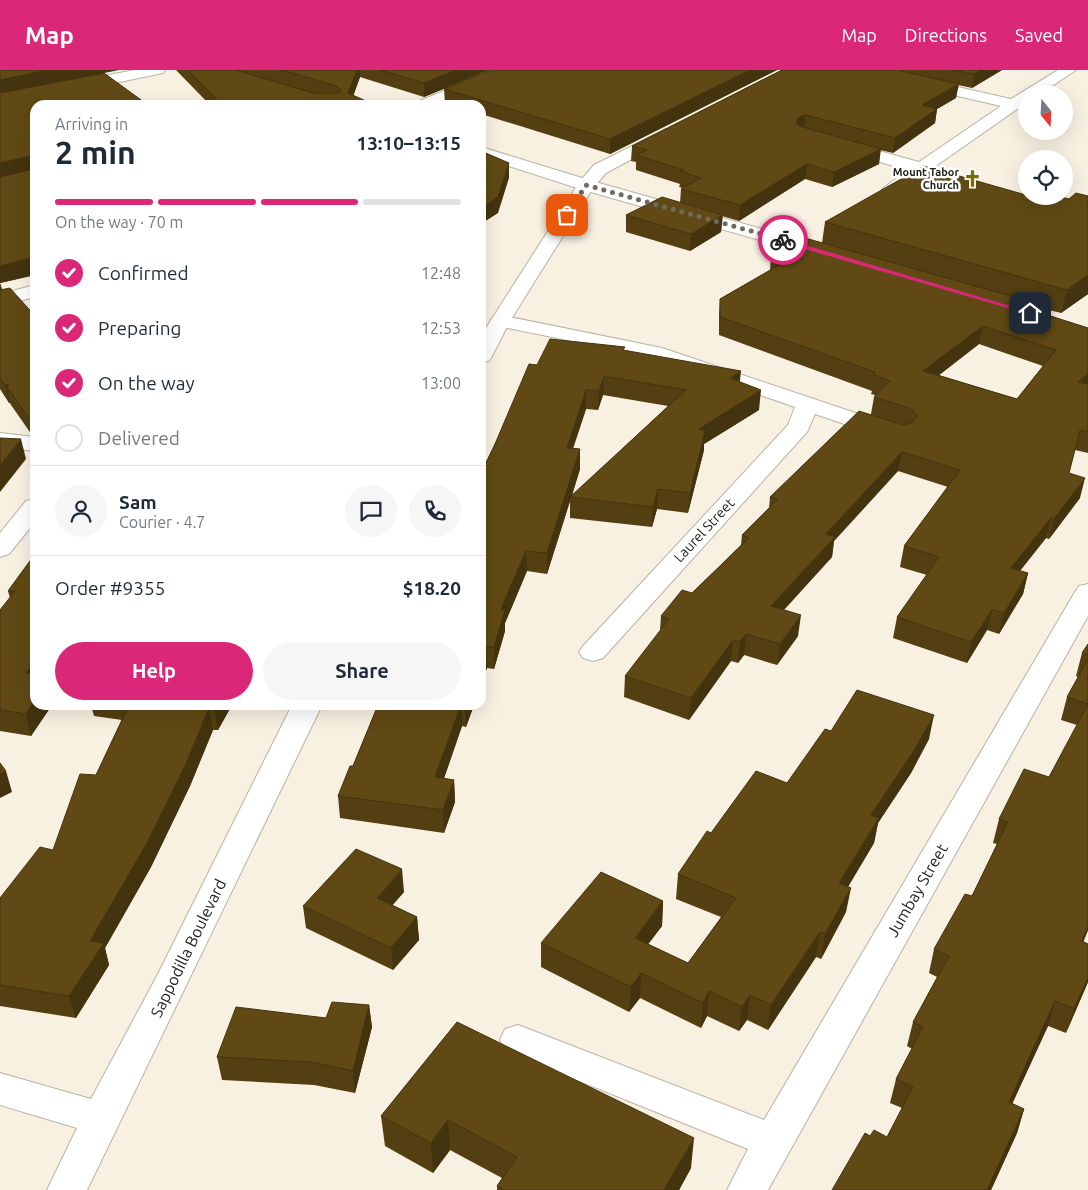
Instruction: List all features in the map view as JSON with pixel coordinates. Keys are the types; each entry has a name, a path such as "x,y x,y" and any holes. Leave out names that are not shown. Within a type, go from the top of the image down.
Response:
{"street":[{"path":"65,88 158,70"},
{"path":"435,100 507,70"},
{"path":"862,70 1018,97"},
{"path":"1044,85 1069,70"},
{"path":"874,200 1018,101"},
{"path":"486,347 500,321 586,185 600,170 678,128"},
{"path":"831,143 921,168"},
{"path":"486,154 586,185 848,259"},
{"path":"800,245 817,235"},
{"path":"0,300 30,292"},
{"path":"500,321 655,352 900,436"},
{"name":"Laurel Street","path":"592,652 799,427 807,404"},
{"path":"0,440 30,443"},
{"path":"0,549 30,512"},
{"name":"Jumbay Street","path":"747,1190 773,1141 1088,592"},
{"name":"Sappodilla Boulevard","path":"67,1190 305,710"},
{"path":"518,1040 773,1141"},
{"path":"0,1089 101,1118"}],"building":[{"path":"0,70 48,70 0,80"},
{"path":"188,70 236,70 313,93 339,93 341,91 337,86 282,70 357,70 348,93 364,100 217,100"},
{"path":"380,70 456,70 424,83"},
{"path":"491,70 750,70 610,139 486,102 486,100 444,89"},
{"path":"782,70 897,70 959,84 922,105 937,109 895,138 806,115 799,117 796,122 799,126 881,149 834,172 807,164 740,205 681,189 701,178 680,171 684,170 636,155 647,150 632,146"},
{"path":"954,70 981,70 974,74"},
{"path":"104,73 141,100 30,100 30,156 0,163 0,93"},
{"path":"486,153 509,163 498,197 486,205"},
{"path":"924,166 1018,193 1018,205 1073,205 1073,196 1076,193 1088,196 1088,275 1067,290 825,222"},
{"path":"30,170 30,258 0,266 0,177"},
{"path":"662,197 723,215 691,234 626,215"},
{"path":"805,238 1050,307 1041,313 1088,328 1088,374 1078,382 1088,384 1088,432 1080,430 1069,473 1085,478 1054,519 1051,518 1011,568 1028,573 1004,613 992,610 971,642 897,617 939,557 904,546 960,470 902,452 826,534 835,537 771,606 801,615 780,644 746,634 740,642 733,640 691,698 625,676 669,619 661,616 682,590 692,593 749,538 742,535 778,499 770,497 859,411 903,425 912,423 917,416 912,409 874,397 890,381 874,375 875,372 720,317 720,299 786,261 771,257","holes":["983,326 1056,350 1017,399 923,371"]},
{"path":"10,288 30,310 30,418 7,387 9,384 5,385 0,378 0,290"},
{"path":"550,339 625,347 623,350 741,371 730,378 761,390 699,429 705,431 690,493 658,489 653,507 570,497 686,390 604,376 599,391 586,390 567,448 580,449 547,553 526,551 501,609 505,610 494,647 486,647 486,463 529,364 537,365"},
{"path":"0,438 21,439 0,465"},
{"path":"30,561 30,668 26,673 30,673 30,708 26,714 0,710 0,610 15,591 8,591"},
{"path":"1088,644 1088,655 1082,653"},
{"path":"1088,659 1088,704 1067,697"},
{"path":"857,690 934,715 915,749 871,815 879,818 839,883 851,888 825,934 820,932 771,1005 750,995 742,1007 709,991 703,1003 641,973 631,987 541,943 601,872 663,901 635,938 688,963 736,898 678,874 707,831 711,833 756,771 787,783 825,729 831,731"},
{"path":"1088,704 1088,926 1082,941 1088,944 1088,977 1074,1009 1055,1001 1009,1102 1024,1109 987,1190 832,1190 865,1133 870,1136 874,1130 887,1137 913,1087 896,1079 923,1027 913,1022 949,956 934,949 965,894 972,896 1008,822 999,819 1024,769 1049,777"},
{"path":"127,710 208,710 186,764 146,845 90,941 104,943 69,996 0,985 0,898 40,847 53,850 80,774 96,775"},
{"path":"376,710 459,710 435,777 454,780 443,810 338,796 350,766 353,766"},
{"path":"0,763 6,771 0,774"},
{"path":"356,849 402,869 377,898 417,917 391,948 303,906"},
{"path":"332,1002 369,1005 353,1071 311,1062 217,1057 236,1007 326,1018"},
{"path":"457,1022 694,1138 664,1190 504,1190 497,1186 517,1157 448,1120 431,1143 381,1116"}],"way so far":[{"path":"567,215 586,185 783,240"}],"place":[{"name":"Mount Tabor Church","path":"973,178"}],"route":[{"path":"783,240 1030,313"}]}
